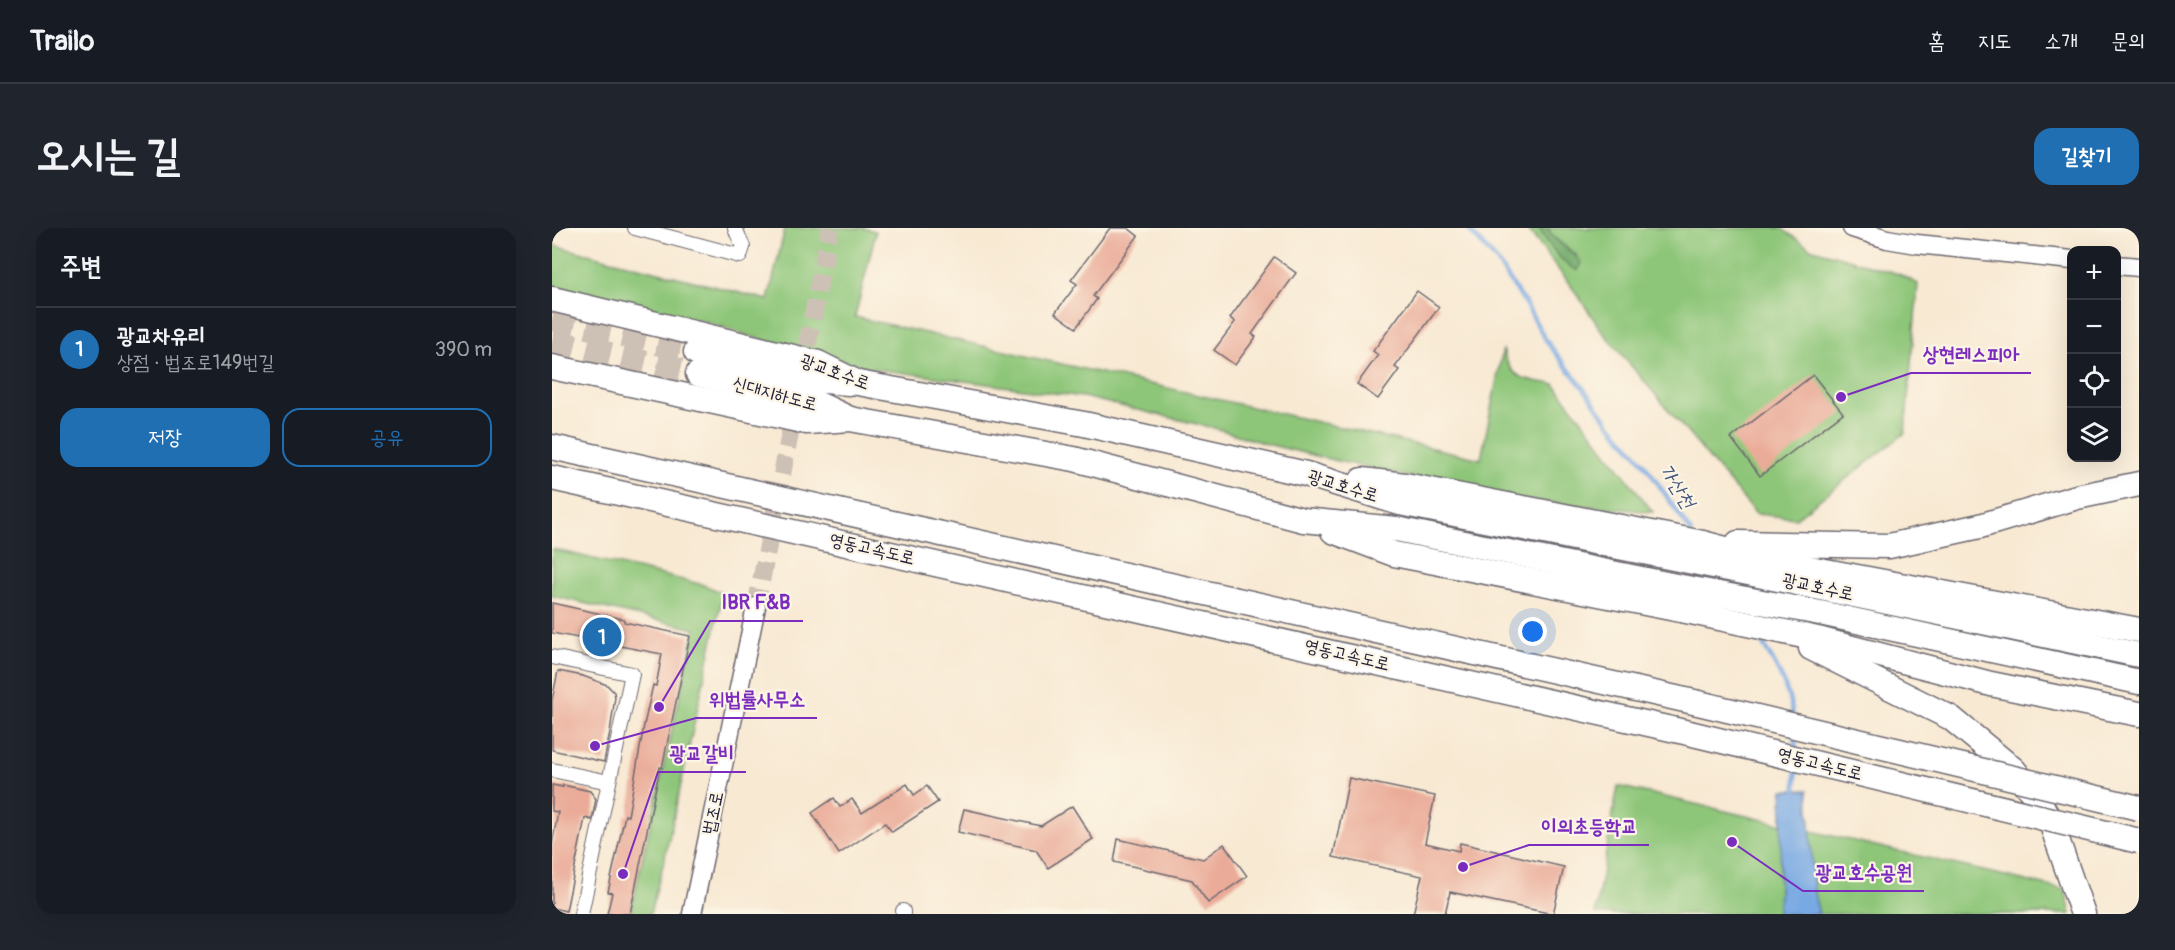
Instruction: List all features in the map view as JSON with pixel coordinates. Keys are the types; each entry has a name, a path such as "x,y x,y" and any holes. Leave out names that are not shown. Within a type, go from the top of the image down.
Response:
{"highway":[{"name":"광교호수로","path":"552,299 818,363 858,383 1084,424 1306,474 1400,503 2139,655"},
{"name":"신대지하도로","path":"850,419 812,401 697,363 812,380 858,383"},
{"name":"광교호수로","path":"552,368 807,422 850,419 1074,459 1303,520 1396,529 1820,613 2139,682"},
{"name":"영동고속도로","path":"552,447 1694,702 2139,808"},
{"path":"1306,474 1405,485 1704,543 1769,552 2139,630"},
{"name":"영동고속도로","path":"552,478 1689,733 2139,841"},
{"path":"1769,552 1889,546 1980,526 2078,497 2139,484"},
{"path":"1303,520 1394,554 1691,612 1780,633 1822,647 2139,714"},
{"path":"1822,647 1951,718 2014,770 2040,802 2053,828 2083,914"}],"street":[{"path":"635,228 740,256 743,247 735,228"},
{"path":"1852,228 1887,239 1917,244 2067,259"},
{"path":"2121,265 2139,267"},
{"name":"법조로","path":"692,914 756,607"},
{"path":"552,657 632,674 582,914"},
{"path":"552,770 609,782"}],"green space":[{"path":"785,228 863,228 876,231 855,317 1481,459 1503,349 1515,373 1535,381 1554,384 1653,512 1512,499 1324,458 1218,429 1083,397 876,369 759,339 703,321 658,314 552,286 552,245 768,300"},
{"path":"1527,228 1539,228 1550,245 1577,255 1556,239 1548,228 1781,228 1810,248 1899,274 1918,284 1905,433 1796,518 1756,514 1601,330"},
{"path":"1539,228 1548,228 1554,238 1578,258 1581,263 1577,270 1560,258"},
{"path":"552,549 704,585 723,593 664,861 650,914 630,914 695,629 552,596"},
{"path":"1618,786 2065,890 2071,914 1595,914"}],"water":[{"path":"1783,790 1808,790 1814,894 1819,914 1778,914"}],"building":[{"path":"1110,228 1128,228 1138,236 1093,296 1097,299 1076,328 1055,313 1077,284 1071,280"},
{"path":"1274,257 1296,273 1252,334 1256,337 1235,365 1214,350 1235,322 1230,318"},
{"path":"1417,291 1439,307 1395,367 1399,370 1378,399 1357,384 1378,355 1373,351"},
{"path":"1813,375 1843,413 1760,476 1731,438"},
{"path":"552,603 690,636 630,914 607,914 612,893 608,892 625,815 628,816 644,725 653,685 656,686 662,654 552,633"},
{"path":"558,671 583,676 607,685 614,692 604,762 552,750 552,700"},
{"path":"1349,778 1435,796 1425,843 1459,851 1460,843 1564,867 1553,914 1450,892 1445,914 1413,914 1422,876 1333,857"},
{"path":"907,784 914,795 927,786 938,802 892,832 885,823 839,854 812,813 834,798 840,807 852,799 862,813"},
{"path":"552,785 590,791 596,799 592,820 585,818 566,911 552,908 552,845 558,812 552,811"},
{"path":"1072,806 1093,839 1048,868 1036,850 958,832 964,809 1041,826"},
{"path":"1118,839 1203,859 1224,844 1247,876 1208,903 1192,880 1114,862"}],"waterway":[{"name":"가산천","path":"1467,228 1496,260 1525,303 1547,342 1609,423 1643,462 1691,532"},
{"name":"가산천","path":"1757,635 1780,674 1793,717"},
{"name":"가산천","path":"1795,734 1796,753"},
{"name":"가산천","path":"1796,767 1796,790"}],"tunnel":[{"path":"802,372 830,228"},
{"path":"552,319 696,352"},
{"path":"552,341 698,374"},
{"path":"756,607 795,408"}],"place":[{"name":"상현레스피아","path":"1841,397"},
{"name":"광교차유리","path":"602,637"},
{"name":"IBR F&B","path":"659,707"},
{"name":"위법률사무소","path":"595,746"},
{"name":"광교호수공원","path":"1732,842"},
{"name":"이의초등학교","path":"1463,867"},
{"name":"광교갈비","path":"623,874"}]}
